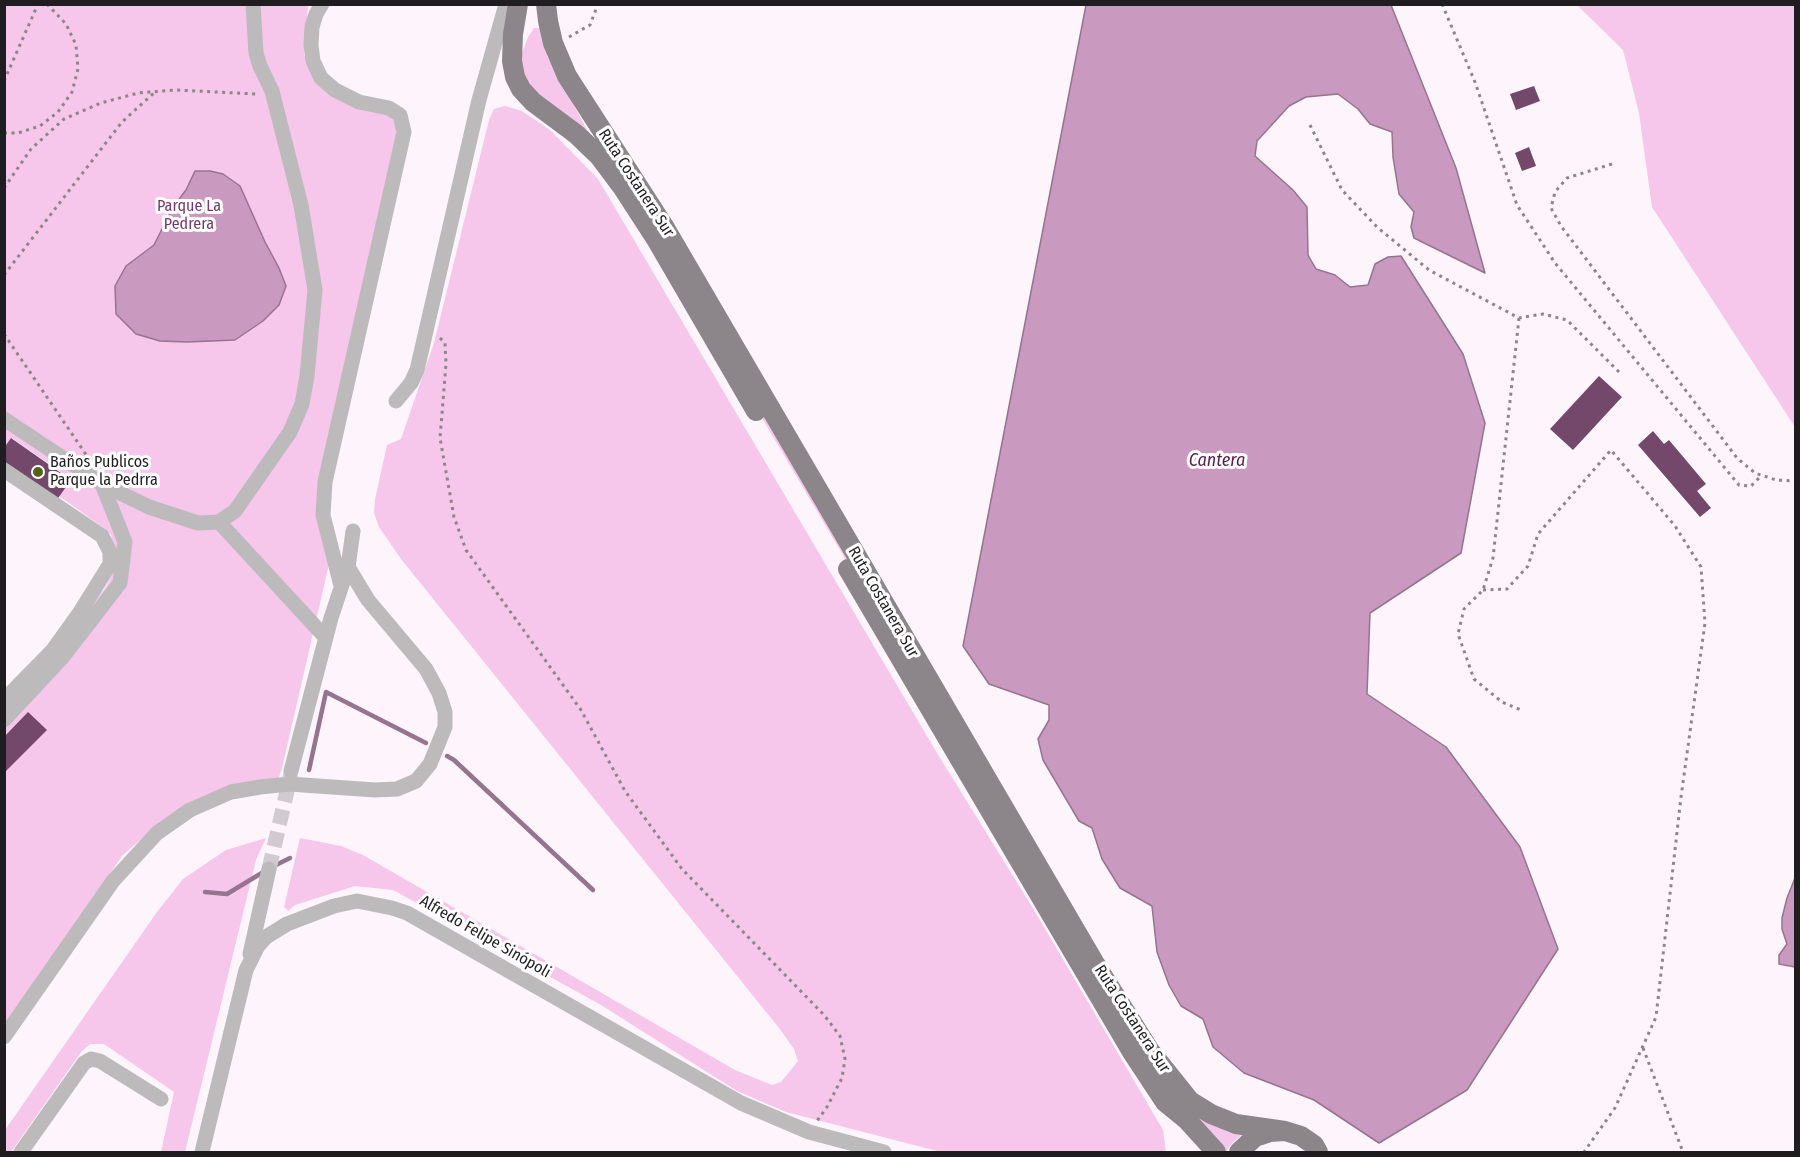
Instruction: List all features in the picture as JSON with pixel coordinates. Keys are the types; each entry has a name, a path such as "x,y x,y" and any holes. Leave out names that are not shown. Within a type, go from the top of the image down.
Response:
{"main road":[{"name":"Ruta Costanera Sur","path":"518,4 513,34 512,61 516,77 522,88 533,102 576,134 623,188 656,239 1132,1052 1165,1102 1187,1120 1216,1152"},
{"name":"Ruta Costanera Sur","path":"546,4 553,44 567,76 665,228 1094,962 1150,1051 1190,1101 1211,1114 1236,1124 1285,1131 1301,1136 1314,1145 1318,1152"},
{"path":"1239,1152 1255,1137 1270,1132 1285,1131"}],"street":[{"path":"4,419 102,484 150,507 198,523 219,522 235,511 290,432 302,404 308,376 315,290 301,205 272,91 256,53 253,4"},
{"path":"322,4 312,27 311,45 313,61 321,78 335,90 359,102 394,111 400,115 404,132 325,482 323,515 341,586"},
{"path":"396,401 414,376 428,325 479,100 506,4"},
{"path":"4,470 102,536 110,552 110,564 80,612 52,651 4,700"},
{"path":"4,720 62,658 120,583 125,542 102,484"},
{"path":"219,522 326,638"},
{"path":"291,771 326,638 348,567 353,531"},
{"path":"4,1037 113,881 157,833 190,810 231,792 289,784 375,790 397,789 416,781 430,764 445,727 445,712 439,693 426,669 368,600 348,567"},
{"path":"246,970 269,869"},
{"name":"Alfredo Felipe Sinópoli","path":"202,1152 246,970 258,946 266,937 286,924 334,906 357,901 407,913 741,1103 809,1132 884,1152"},
{"path":"24,1151 84,1063 91,1059 100,1060 161,1099"}],"path":[{"path":"4,81 38,4"},
{"path":"4,133 18,133 40,126 58,112 72,93 78,69 76,45 66,24 47,4"},
{"path":"553,44 573,36 590,25 598,4"},
{"path":"1442,4 1474,82 1517,205 1555,263 1739,485 1751,486 1762,475"},
{"path":"4,274 122,122 156,91"},
{"path":"4,188 31,149 64,119 101,103 138,93 156,91 254,94 272,91"},
{"path":"1310,125 1342,190 1377,227 1429,270 1519,318 1543,314 1567,320 1621,374"},
{"path":"1612,164 1567,178 1555,192 1551,208 1561,226 1737,458 1755,473 1776,480 1796,481"},
{"path":"1519,318 1493,558 1483,590 1464,609 1458,634 1474,679 1502,702 1521,710"},
{"path":"428,325 445,343 446,364 440,438 454,518 466,550 581,710 625,791 682,869 824,1015 840,1036 845,1059 842,1078 827,1107 809,1132"},
{"path":"4,334 87,457"},
{"path":"1483,590 1507,588 1528,566 1538,534 1611,450 1675,526 1701,567 1705,623 1681,797 1656,1017 1614,1108 1584,1152"},
{"path":"1643,1046 1683,1152"}],"green space":[{"path":"1793,4 1795,7 1795,427 1652,207 1639,113 1623,50 1577,5"},
{"name":"Parque La Pedrera","path":"5,5 308,5 304,55 311,71 389,115 396,121 397,131 317,488 318,513 329,564 278,780 171,814 122,856 5,1025 5,712 41,672 105,588 116,562 111,535 59,496 71,479 12,438 5,448"},
{"path":"534,28 544,28 547,56 586,128 637,198 1155,1077 1182,1103 1244,1133 1232,1143 1226,1152 1219,1152 1156,1085 629,193 521,79 521,56"},
{"path":"505,106 522,111 550,130 598,179 1163,1130 1166,1152 941,1152 786,1112 737,1091 601,1005 393,890 355,886 295,905 288,911 284,907 300,838 341,846 363,855 735,1070 772,1085 781,1082 798,1061 794,1049 779,1028 401,559 379,527 374,513 387,445 401,439 434,343 489,120 494,109"},
{"path":"266,838 256,860 185,1152 161,1152 174,1092 104,1044 90,1044 82,1051 11,1152 5,1152 5,1130 157,912 183,879 226,850"}],"water":[{"name":"Cantera","path":"1086,5 1391,5 1456,168 1485,273 1414,238 1411,227 1414,212 1399,194 1393,157 1392,132 1370,124 1358,109 1338,94 1306,97 1289,106 1257,141 1255,156 1293,190 1307,207 1308,255 1316,269 1335,275 1350,287 1368,285 1375,264 1388,257 1401,256 1463,354 1485,423 1461,553 1370,613 1367,694 1446,747 1520,847 1558,949 1467,1090 1379,1143 1314,1100 1244,1073 1213,1047 1203,1019 1181,1006 1169,985 1157,952 1152,906 1120,888 1102,859 1092,828 1079,821 1043,760 1038,739 1049,720 1049,705 989,684 963,646"},
{"path":"195,171 223,174 240,186 286,286 279,305 263,321 235,340 160,341 136,334 116,314 115,286 126,266 154,245"},
{"path":"1795,878 1795,967 1779,964 1779,955 1787,944 1782,929 1782,918"}],"building":[{"path":"1534,86 1540,101 1516,110 1510,94"},
{"path":"1529,147 1536,166 1522,171 1515,153"},
{"path":"1599,376 1622,397 1573,450 1550,429"},
{"path":"1653,431 1664,444 1669,440 1706,484 1697,491 1711,508 1700,517 1638,445"},
{"name":"Baños Publicos Parque la Pedrra","path":"11,438 71,480 56,501 4,465 4,448"},
{"path":"28,712 47,730 4,773 4,737"}],"waterway":[{"path":"309,770 326,692 426,743"},
{"path":"447,756 593,890"},
{"path":"272,867 290,858"},
{"path":"205,892 227,894 265,871"}],"tunnel":[{"path":"269,869 291,774"}],"place":[{"name":"Baños Publicos Parque la Pedrra","path":"38,472"}]}
